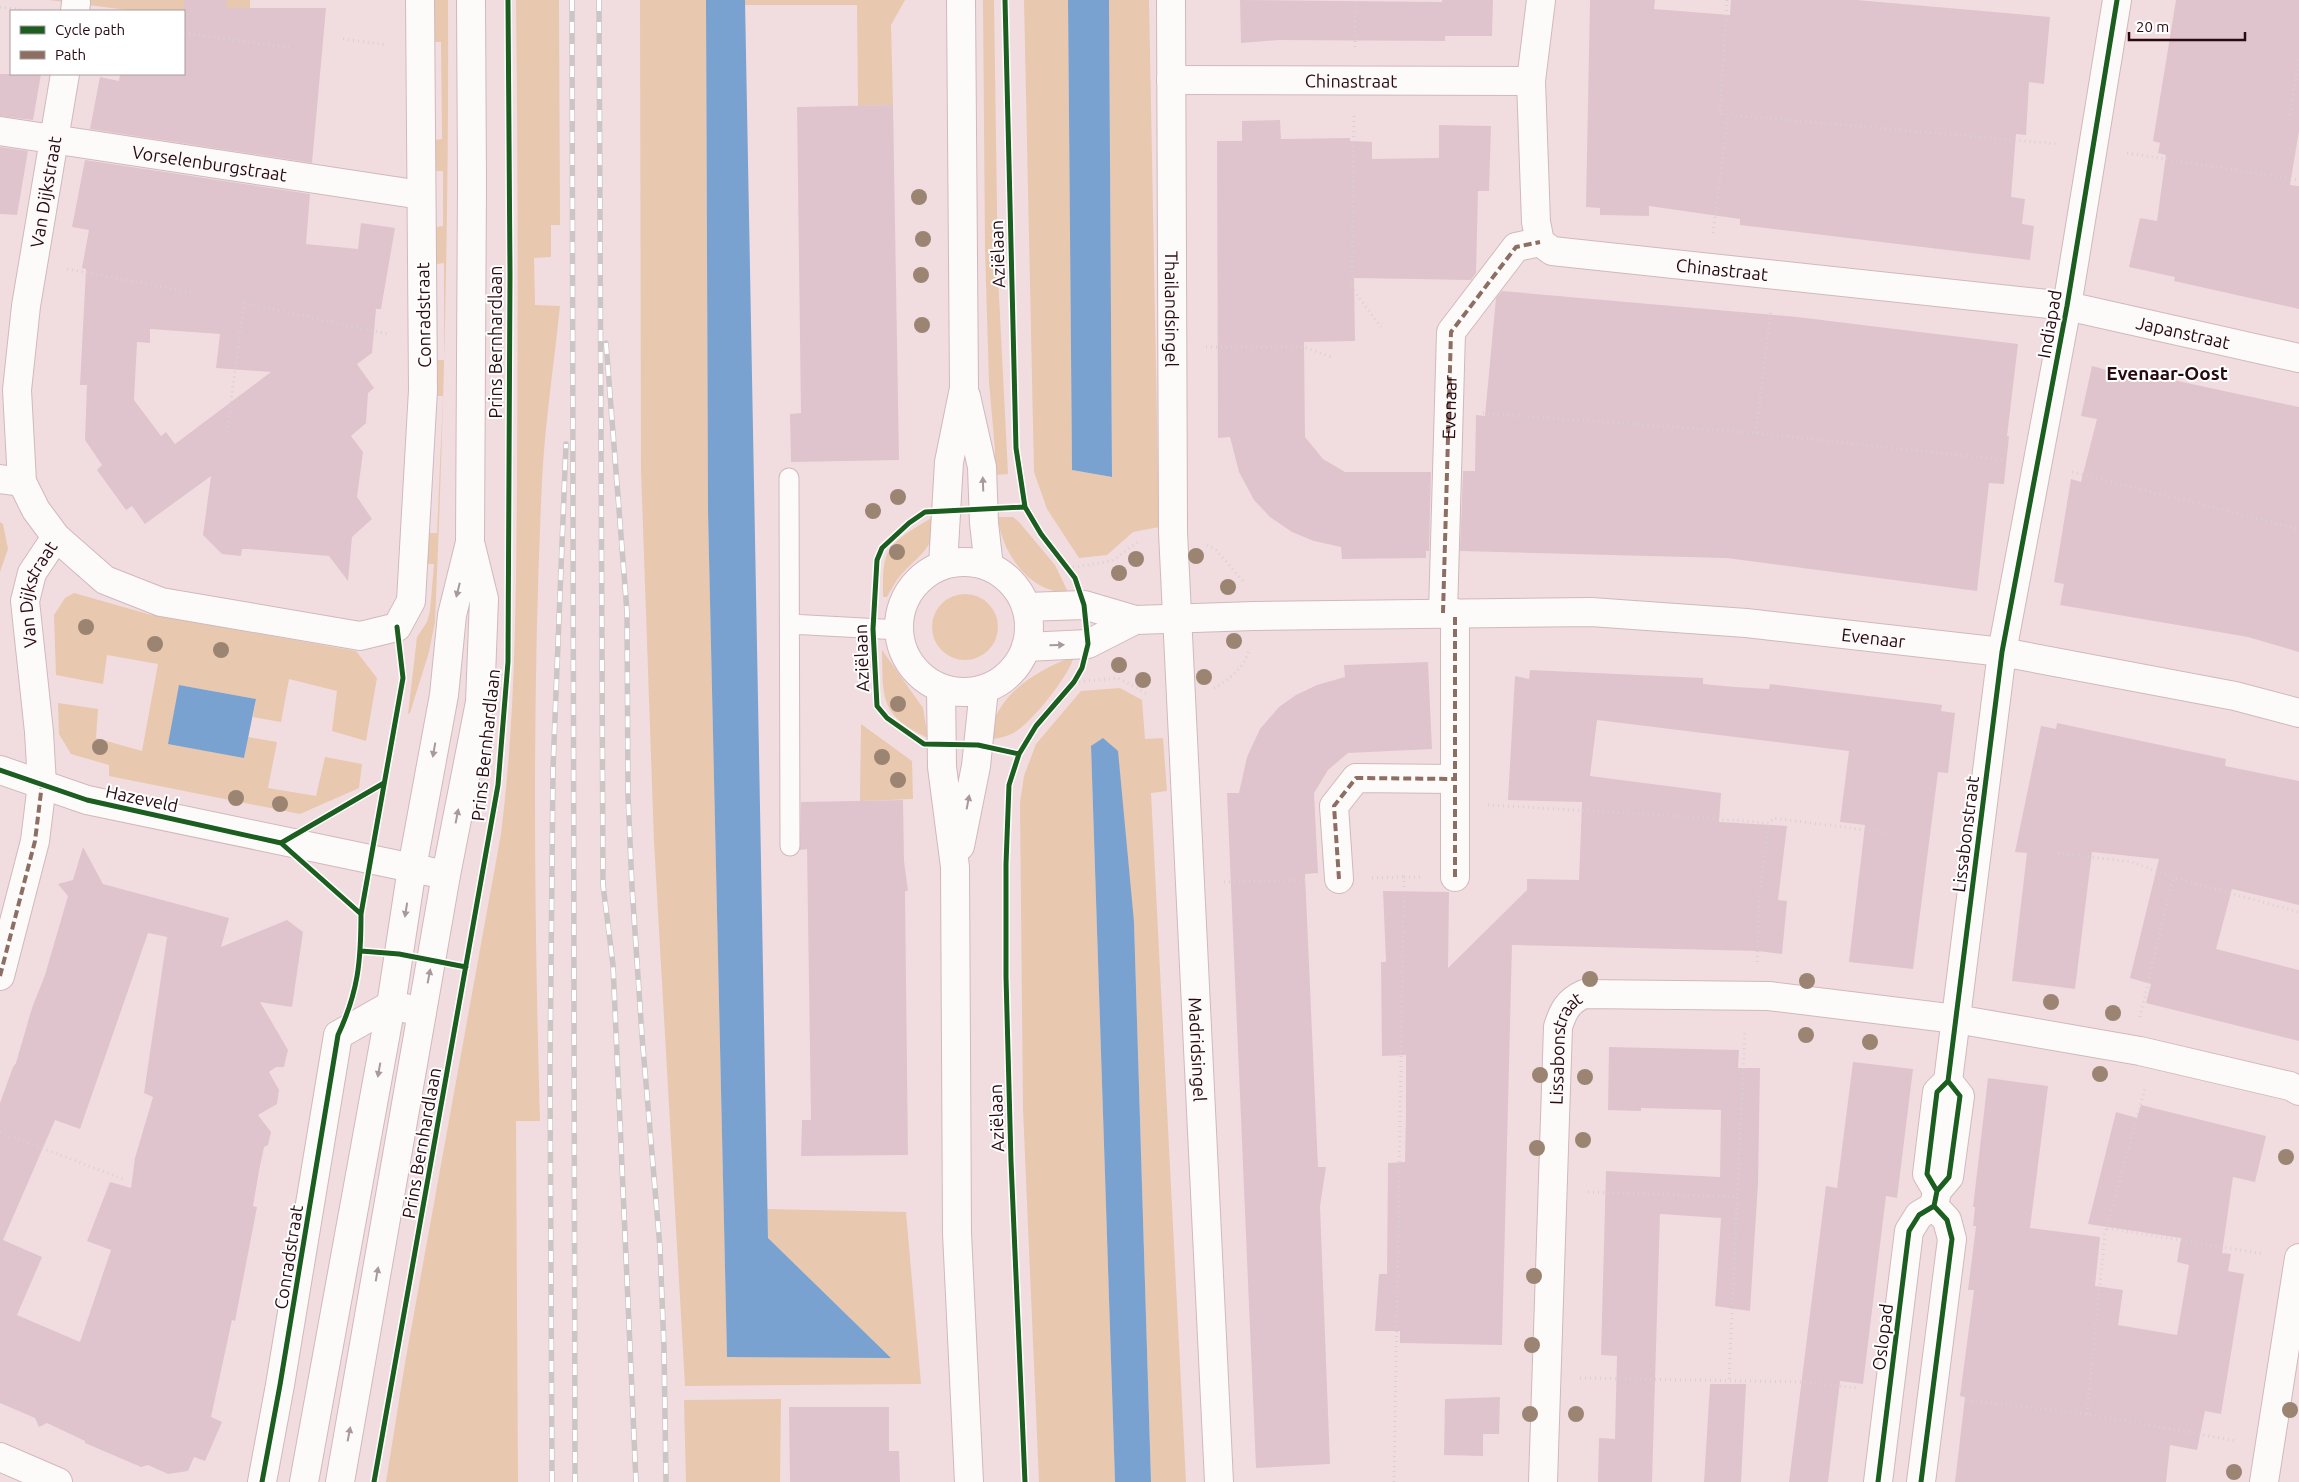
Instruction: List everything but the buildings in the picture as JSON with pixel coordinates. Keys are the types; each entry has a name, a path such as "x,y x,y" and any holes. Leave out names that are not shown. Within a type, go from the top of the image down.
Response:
{"street":[{"name":"Conradstraat","path":"56,537 105,580 162,602 360,636 397,627 411,601 423,390 420,0"},
{"name":"Prins Bernhardlaan","path":"304,1482 391,1005 412,868 444,694 452,615 470,542 471,0"},
{"name":"Aziëlaan","path":"944,565 949,462 964,388 961,0"},
{"name":"Thailandsingel","path":"1171,0 1173,532 1176,618"},
{"path":"1540,242 1536,222 1531,81 1541,0"},
{"name":"Indiapad","path":"2002,652 2067,306 2117,0"},
{"name":"Van Dijkstraat","path":"0,976 35,841 42,784 39,732 25,601 32,574 56,537 11,481 16,390 34,262 65,75"},
{"name":"Chinastraat","path":"1172,80 1531,81"},
{"name":"Vorselenburgstraat","path":"0,131 55,141 421,195"},
{"name":"Chinastraat","path":"1540,242 1552,251 2067,306"},
{"name":"Evenaar","path":"1449,613 1451,332 1516,247 1540,242"},
{"name":"Japanstraat","path":"2067,306 2299,358"},
{"name":"Aziëlaan","path":"964,388 982,467 984,523 989,567"},
{"name":"Prins Bernhardlaan","path":"340,1482 446,876 480,702 484,599 470,542"},
{"path":"966,562 989,567 1008,579 1021,596 1026,607 1029,626 1026,647 1020,660 1010,673 984,689 962,692 941,688 930,683 911,665 900,643 899,630 902,606 914,585 932,570 944,565 966,562"},
{"name":"Evenaar","path":"1026,607 1084,605 1136,620 1449,613 1601,612 1746,623 2002,652 2235,696 2299,714"},
{"path":"1449,613 1455,878"},
{"name":"Madridsingel","path":"1176,618 1219,1482"},
{"name":"Evenaar","path":"1026,647 1088,644 1136,620"},
{"name":"Lissabonstraat","path":"1956,1019 2002,652"},
{"path":"941,688 942,766 955,867 957,1233 968,1482"},
{"path":"955,867 976,766 984,689"},
{"name":"Hazeveld","path":"0,770 87,800 446,876"},
{"path":"1339,879 1334,806 1356,778 1454,791"},
{"name":"Lissabonstraat","path":"1543,1482 1558,1027 1563,1011 1573,998 1584,994 1751,996 1956,1019 2143,1052 2290,1086 2299,1091"},
{"name":"Conradstraat","path":"262,1482 338,1035 391,1005"},
{"path":"391,1005 422,1012"},
{"path":"1921,1482 1952,1239 1946,1220 1935,1199 1927,1174 1937,1092 1948,1081 1956,1019"},
{"name":"Oslopad","path":"1878,1482 1909,1231 1919,1215 1935,1199"},
{"path":"2264,1482 2299,1259"},
{"path":"0,1457 58,1482"}],"lane":[{"path":"790,478 790,846"},
{"path":"790,624 899,630"}],"path":[{"path":"1355,0 1352,288 1381,326"},
{"path":"1727,0 1720,114 2094,148 2299,180"},
{"path":"0,7 24,10"},
{"path":"185,33 292,48"},
{"path":"343,39 420,50"},
{"path":"2290,116 2299,60"},
{"path":"1708,268 1728,115"},
{"path":"34,262 194,293"},
{"path":"1756,433 1774,274"},
{"path":"227,432 244,303 423,341"},
{"path":"1172,347 1304,347 1331,357"},
{"path":"1449,411 1756,433 2038,464 2299,529"},
{"path":"1068,568 1112,561 1133,544 1152,534 1173,532"},
{"path":"1063,561 1076,578 1084,605"},
{"path":"1069,689 1082,668 1088,644"},
{"path":"1454,791 1677,816 1770,823"},
{"path":"1729,1379 1737,1197 1751,996 1759,900 1770,823 1774,818 1888,832"},
{"path":"2058,853 2132,862 2175,878 2299,912"},
{"path":"1189,883 1404,877 1455,878"},
{"path":"1394,1482 1404,877"},
{"path":"2086,1414 2107,1228 2143,1052 2171,886 2175,878"},
{"path":"0,1132 126,1180"},
{"path":"1553,1191 1737,1197"},
{"path":"2107,1228 2299,1259"},
{"path":"1546,1377 1729,1379 1802,1382 1889,1392"},
{"path":"1932,1397 2086,1414 2270,1447"}],"shaded area":[{"path":"49,0 250,0 250,26 185,18 185,10 127,10"},
{"path":"434,0 448,0 447,234 444,350 444,263 437,264 433,259 432,231 437,227 443,226 443,171 436,171 432,167 432,144 435,140 442,139 441,42 435,42 431,38 431,3"},
{"path":"516,0 559,0 560,225 551,225 551,257 534,258 535,305 560,306 543,459 535,721 536,961 540,1121 516,1121 518,1482 386,1482 405,1363 501,834 510,744 516,564 518,296"},
{"path":"640,0 706,0 708,512 727,1356 890,1357 768,1238 767,1209 906,1212 921,1384 685,1386 654,842 641,470"},
{"path":"745,0 905,0 891,25 893,105 858,106 857,5 745,5"},
{"path":"983,0 994,0 998,276 1008,474 994,475 995,450 989,382 985,249"},
{"path":"1024,0 1068,0 1072,470 1112,477 1109,0 1149,0 1159,527 1133,532 1107,555 1079,558 1047,509 1034,472"},
{"path":"438,360 444,360 443,396 437,396 434,392 433,364"},
{"path":"442,416 435,622 429,652 410,713 408,714 417,637 427,622 430,611 434,564 427,564 424,560 426,537 430,533 437,533"},
{"path":"998,517 1013,517 1019,522 1055,565 1068,592 1054,591 1041,586 1020,568 1011,557 1005,544"},
{"path":"931,518 936,520 932,539 928,546 900,576 887,597 883,597 884,567 889,551 905,534"},
{"path":"0,522 3,524 8,549 0,572"},
{"path":"74,593 148,614 356,651 377,678 366,741 332,731 337,691 289,679 281,722 253,717 256,699 179,685 244,758 248,737 277,742 268,788 316,796 325,757 362,764 359,788 300,814 109,776 109,765 71,754 59,734 58,703 98,709 96,738 142,751 158,664 107,655 103,684 56,675 54,615 65,598"},
{"path":"959,594 971,594 983,599 993,609 998,621 996,640 983,655 971,660 959,660 947,655 937,645 932,633 932,621 937,609 947,599"},
{"path":"882,650 923,708 928,738 900,721 887,703 884,692"},
{"path":"1069,658 1073,659 1064,677 1030,719 1012,734 989,740 992,725 998,711 1017,688 1042,671"},
{"path":"1120,688 1142,700 1145,739 1163,738 1167,791 1151,793 1186,1482 1151,1482 1134,922 1091,746 1115,1482 1039,1482 1023,1109 1020,803 1024,776 1036,744 1081,691"},
{"path":"861,724 912,761 913,799 860,801"},
{"path":"781,1399 780,1482 686,1482 684,1400"}],"water":[{"path":"706,0 745,0 768,1238 891,1358 727,1357 708,512"},
{"path":"1068,0 1109,0 1112,477 1072,470"},
{"path":"179,685 256,699 244,758 168,744"},
{"path":"1103,738 1118,751 1134,922 1151,1482 1115,1482 1091,746"}],"railway":[{"path":"572,0 575,1482"},
{"path":"599,0 603,885 613,965 636,1482"},
{"path":"606,343 627,612 628,795 632,887 642,1036 660,1248 666,1482"},
{"path":"552,1482 550,1069 553,768 566,444"}],"marked path":[{"path":"1443,613 1451,332 1516,247 1540,242"},
{"path":"1455,613 1455,877"},
{"path":"1339,879 1334,806 1356,778 1453,779"},
{"path":"0,976 35,841 42,784"}],"cycle path":[{"path":"374,1482 498,785 508,662 510,274 508,0"},
{"path":"1005,0 1016,448 1025,507 1041,534 1075,578 1084,605 1088,644 1082,668 1074,682 1036,726 1019,754 1009,785 1006,864 1006,977 1011,1161 1025,1482"},
{"path":"1937,1191 1927,1174 1937,1092 1948,1081 2002,652 2067,306 2117,0"},
{"path":"1019,754 978,745 924,744 887,718 877,706 873,629 877,560 882,548 909,523 925,512 1025,507"},
{"path":"262,1482 338,1035 350,1005 357,976 361,914 403,678 397,627"},
{"path":"0,770 87,800 281,843 361,914"},
{"path":"281,843 384,783"},
{"path":"361,951 399,954 466,967"},
{"path":"1921,1482 1952,1239 1947,1220 1934,1206 1937,1191 1949,1177 1960,1096 1948,1081"},
{"path":"1878,1482 1909,1231 1919,1215 1934,1206"}],"district":[{"name":"Evenaar-Oost","path":"2167,373"}]}
